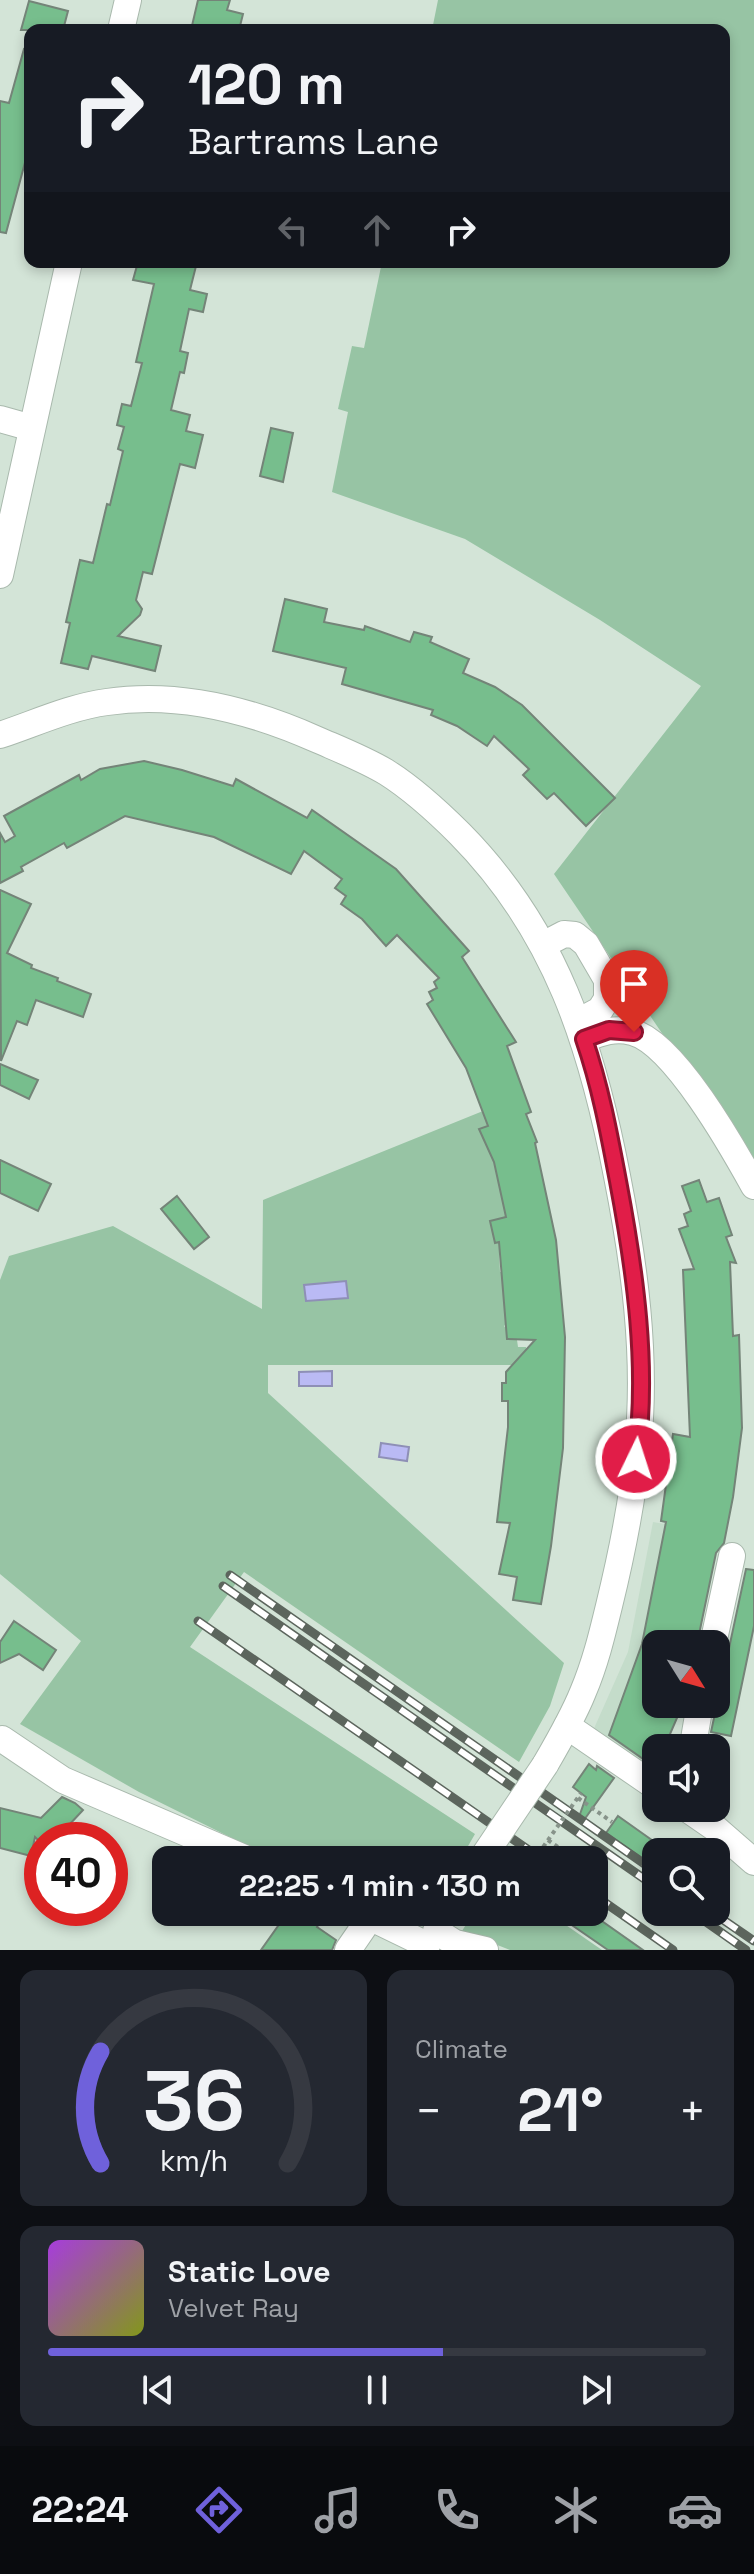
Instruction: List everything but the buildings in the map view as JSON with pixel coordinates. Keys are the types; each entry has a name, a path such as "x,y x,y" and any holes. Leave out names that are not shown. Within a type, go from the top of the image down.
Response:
{"street":[{"path":"122,24 128,0"},
{"path":"0,575 68,268"},
{"path":"0,419 32,428"},
{"path":"0,735 76,708 111,701 180,701 228,707 294,729 386,773 419,797 478,852 522,910 543,945 581,1030 607,1124 627,1234 639,1342 639,1440 624,1539 606,1618 584,1691 545,1765 490,1846"},
{"path":"543,945 564,934 575,935 586,944 607,980 607,999 581,1030"},
{"path":"581,1030 634,1032 665,1053 719,1123 754,1186"},
{"path":"716,1630 732,1556"},
{"path":"567,1726 642,1777"},
{"path":"2,1739 63,1780 216,1846"},
{"path":"707,1822 754,1862"},
{"path":"348,1950 360,1926"},
{"path":"403,1926 485,1950"}],"path":[{"path":"544,1846 580,1795 612,1822"},
{"path":"548,1840 556,1846"}],"shaded area":[{"path":"653,1522 717,1533 664,1630 642,1630 642,1718 677,1718 670,1734 642,1734 642,1767 592,1733 628,1652"}],"green space":[{"path":"438,0 754,0 754,1169 554,874 701,686 600,620 465,539 332,492 348,412 338,409 352,346 364,348 381,268 730,268 730,24 433,24"},
{"path":"483,1111 488,1126 480,1129 493,1156 506,1217 490,1221 495,1243 513,1239 515,1250 499,1252 500,1272 520,1272 504,1326 507,1339 517,1340 518,1347 526,1347 525,1365 268,1365 268,1393 564,1663 550,1706 519,1762 244,1572 190,1647 475,1834 468,1846 248,1846 139,1792 20,1724 81,1641 0,1574 0,1280 9,1256 113,1226 262,1309 263,1200"},
{"path":"465,1926 567,1926 602,1950 510,1950 462,1931"}],"water":[{"path":"346,1281 348,1298 306,1301 304,1285"},
{"path":"332,1371 332,1386 299,1386 299,1372"},
{"path":"381,1443 409,1447 407,1461 379,1457"}],"railway":[{"path":"230,1575 642,1862"},
{"path":"223,1586 642,1877"},
{"path":"198,1621 523,1846"},
{"path":"608,1905 673,1950"},
{"path":"730,1924 754,1941"},
{"path":"712,1926 746,1950"}],"route":[{"path":"634,1032 609,1030 584,1039 607,1124 632,1265 640,1389 636,1459"}]}
